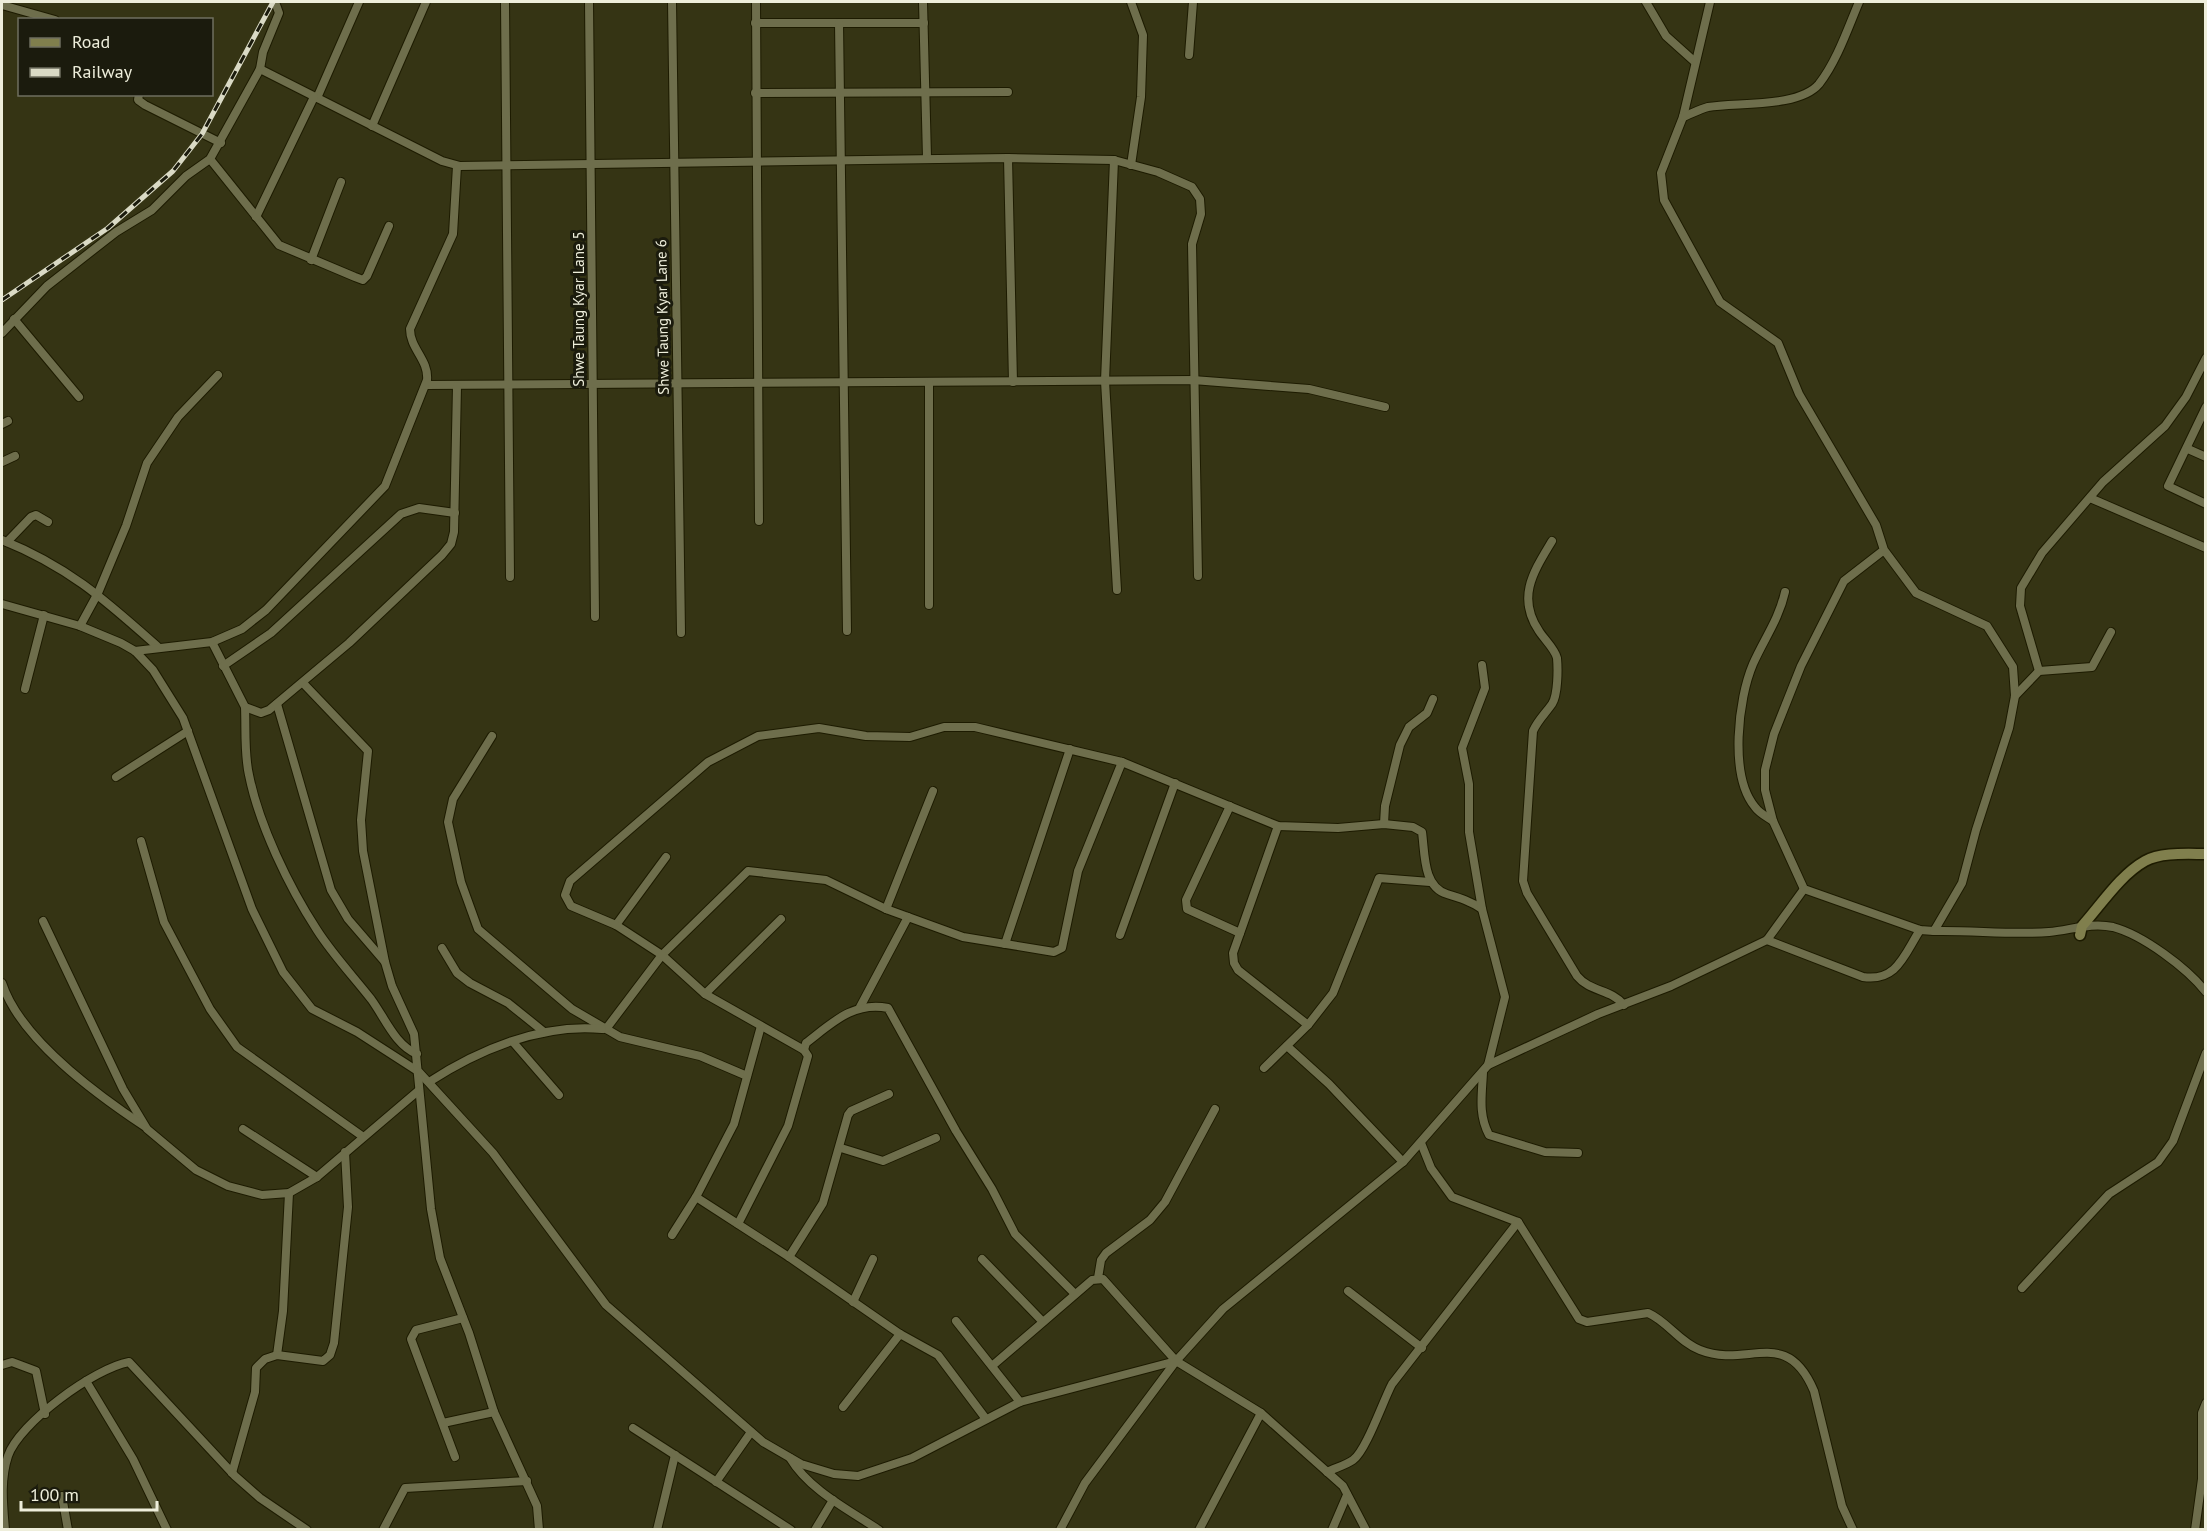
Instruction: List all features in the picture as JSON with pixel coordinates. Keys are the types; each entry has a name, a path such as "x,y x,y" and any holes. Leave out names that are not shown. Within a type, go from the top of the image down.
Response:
{"street":[{"path":"2,333 47,286 116,232 152,210 186,176 210,159 221,143 260,69 263,52 279,13 275,2"},
{"path":"256,217 359,2"},
{"path":"372,126 426,2"},
{"path":"505,2 510,577"},
{"name":"Shwe Taung Kyar Lane 5","path":"590,2 595,617"},
{"name":"Shwe Taung Kyar Lane 6","path":"672,2 681,633"},
{"path":"756,2 759,521"},
{"path":"923,2 927,159"},
{"path":"1131,2 1143,35 1142,97 1131,165"},
{"path":"1189,55 1193,2"},
{"path":"1646,2 1666,36 1695,62"},
{"path":"1710,2 1683,117 1661,173 1664,200 1720,302 1778,343 1799,394 1876,525 1884,550 1916,593 1988,626 2013,667 2015,696 2009,728 1976,830 1962,883 1934,930"},
{"path":"1683,117 1707,107 1768,103 1803,95 1818,85 1845,36 1859,2"},
{"path":"5,4 49,18"},
{"path":"755,23 924,23"},
{"path":"839,23 847,631"},
{"path":"260,69 442,161 457,166 756,160 1008,158 1114,160 1158,172 1192,187 1200,199 1201,214 1192,244 1198,576"},
{"path":"755,93 1008,92"},
{"path":"139,96 138,100 145,105 221,143"},
{"path":"1008,158 1013,382"},
{"path":"210,159 279,245 363,280 367,276 389,226"},
{"path":"1114,160 1105,381 1117,590"},
{"path":"135,651 212,642 242,628 266,610 385,486 426,385 428,372 412,343 410,329 453,234 457,166"},
{"path":"311,260 341,182"},
{"path":"14,319 79,397"},
{"path":"2039,671 2020,606 2021,588 2042,553 2103,482 2165,426 2186,397 2205,358"},
{"path":"80,626 98,593 126,526 147,463 178,417 219,375"},
{"path":"426,385 1193,380 1309,389 1385,407"},
{"path":"928,605 929,383"},
{"path":"245,706 261,712 277,704 303,683 442,555 451,544 455,513 457,386"},
{"path":"2205,407 2188,449 2168,486 2205,504"},
{"path":"2188,449 2205,457"},
{"path":"2,462 15,456"},
{"path":"2090,498 2205,548"},
{"path":"223,666 271,633 400,514 419,508 455,513"},
{"path":"48,522 36,515 31,517 4,541 54,563 98,593 158,648"},
{"path":"1552,541 1531,575 1529,589 1533,622 1557,656 1557,667 1554,702 1537,722 1533,731 1522,880 1527,893 1585,985 1617,996 1624,1005"},
{"path":"1884,550 1844,581 1801,666 1774,735 1765,770 1765,790 1773,821 1804,889 1920,930 2050,932 2112,927 2135,936 2194,978 2205,993"},
{"path":"1773,821 1754,807 1739,773 1740,709 1752,666 1780,614 1785,592"},
{"path":"2,604 80,626 135,651 153,670 183,718 252,909 284,972 312,1009 357,1032 419,1072 493,1153 606,1305 751,1432 788,1456 801,1464 834,1474 858,1476 912,1458 1020,1402 1176,1361"},
{"path":"25,688 44,615"},
{"path":"2015,696 2039,671 2092,667 2111,632"},
{"path":"212,642 245,706 249,776 264,824 293,888 317,931 372,1001 395,1035 408,1050 417,1054"},
{"path":"1482,666 1485,688 1462,748 1469,784 1469,832 1482,909 1505,997 1485,1069 1480,1105 1483,1124 1489,1135 1545,1152 1578,1153"},
{"path":"303,683 368,751 361,820 363,850 385,962 392,986 414,1034 431,1209 440,1258 464,1318 494,1412 537,1506 539,1530"},
{"path":"1384,824 1385,807 1400,746 1409,727 1421,719 1433,699"},
{"path":"277,704 331,890 348,919 385,962"},
{"path":"738,1224 788,1126 808,1056 804,1050 705,994 662,955 616,925 571,906 565,894 570,881 708,762 758,736 819,728 866,736 910,737 944,727 975,727 1122,762 1278,826 1338,828 1384,824 1413,827 1422,832 1430,882 1435,890 1469,900 1482,909"},
{"path":"116,777 188,731"},
{"path":"492,736 453,800 448,822 462,882 478,929 572,1009 606,1029 629,1040 700,1056 747,1076"},
{"path":"1005,944 1070,749"},
{"path":"606,1029 662,955 748,871 826,880 886,909 963,937 1045,952 1062,948 1078,871 1122,762"},
{"path":"1120,935 1175,783"},
{"path":"886,909 933,791"},
{"path":"1230,806 1186,900 1187,909 1240,933"},
{"path":"1278,826 1233,953 1234,963 1238,970 1308,1025"},
{"path":"141,841 164,922 210,1009 237,1047 362,1136"},
{"path":"2081,931 2125,877 2145,860 2180,854 2205,854"},
{"path":"616,925 666,857"},
{"path":"1264,1068 1308,1025 1334,993 1379,878 1430,882"},
{"path":"1060,1530 1086,1483 1176,1361 1222,1309 1403,1162 1485,1069 1624,1005 1671,986 1767,940 1804,889"},
{"path":"860,1007 908,917"},
{"path":"705,994 781,919"},
{"path":"43,921 123,1089 147,1129"},
{"path":"1767,940 1863,977 1878,979 1895,970 1920,930"},
{"path":"442,948 457,973 508,1003 544,1032"},
{"path":"2,983 27,1030 105,1100 147,1129 196,1170 228,1186 262,1195 289,1193 317,1177 362,1136 418,1091"},
{"path":"804,1050 806,1043 842,1016 860,1007 888,1008 956,1131 992,1188 1015,1234 1075,1294"},
{"path":"429,1082 463,1060 544,1032 577,1026 606,1029"},
{"path":"672,1235 696,1197 734,1124 761,1026"},
{"path":"513,1042 559,1095"},
{"path":"1287,1046 1329,1084 1403,1162"},
{"path":"2022,1288 2109,1194 2158,1162 2174,1142 2205,1053"},
{"path":"789,1257 823,1203 851,1111 889,1094"},
{"path":"992,1366 1075,1294 1098,1278 1101,1260 1106,1253 1150,1220 1165,1202 1215,1110"},
{"path":"243,1129 317,1177"},
{"path":"841,1148 883,1161 936,1138"},
{"path":"1421,1143 1431,1168 1452,1197 1518,1222 1579,1319 1587,1322 1648,1313 1696,1349 1718,1357 1770,1351 1794,1361 1807,1375 1814,1391 1842,1506 1852,1530"},
{"path":"232,1473 255,1392 256,1368 264,1359 277,1355 323,1361 330,1355 334,1343 348,1208 345,1152"},
{"path":"277,1355 283,1311 289,1193"},
{"path":"696,1197 789,1257 900,1334 938,1355 986,1419"},
{"path":"1327,1472 1354,1460 1366,1442 1379,1408 1392,1384 1518,1222"},
{"path":"853,1302 873,1259"},
{"path":"982,1259 1043,1322"},
{"path":"1098,1278 1103,1279 1176,1361 1261,1413 1342,1486 1366,1530"},
{"path":"1348,1291 1422,1348"},
{"path":"455,1457 418,1359 412,1334 416,1330 464,1318"},
{"path":"956,1321 1020,1402"},
{"path":"843,1407 900,1334"},
{"path":"2,1365 12,1362 31,1366 36,1371 45,1414"},
{"path":"5,1530 2,1494 8,1455 26,1428 86,1381 124,1363 133,1363 232,1473 260,1498 307,1530"},
{"path":"86,1381 133,1459 167,1530"},
{"path":"2194,1530 2202,1479 2202,1413 2205,1403"},
{"path":"443,1423 494,1412"},
{"path":"1199,1530 1261,1413"},
{"path":"633,1428 791,1530"},
{"path":"716,1482 751,1432"},
{"path":"657,1530 675,1455"},
{"path":"788,1456 795,1468 833,1500 879,1530"},
{"path":"383,1530 405,1488 527,1481"},
{"path":"1332,1530 1347,1495"},
{"path":"62,1496 68,1530"},
{"path":"815,1530 833,1500"}],"railway":[{"path":"2,300 108,228 173,171 202,134 273,2"}]}
